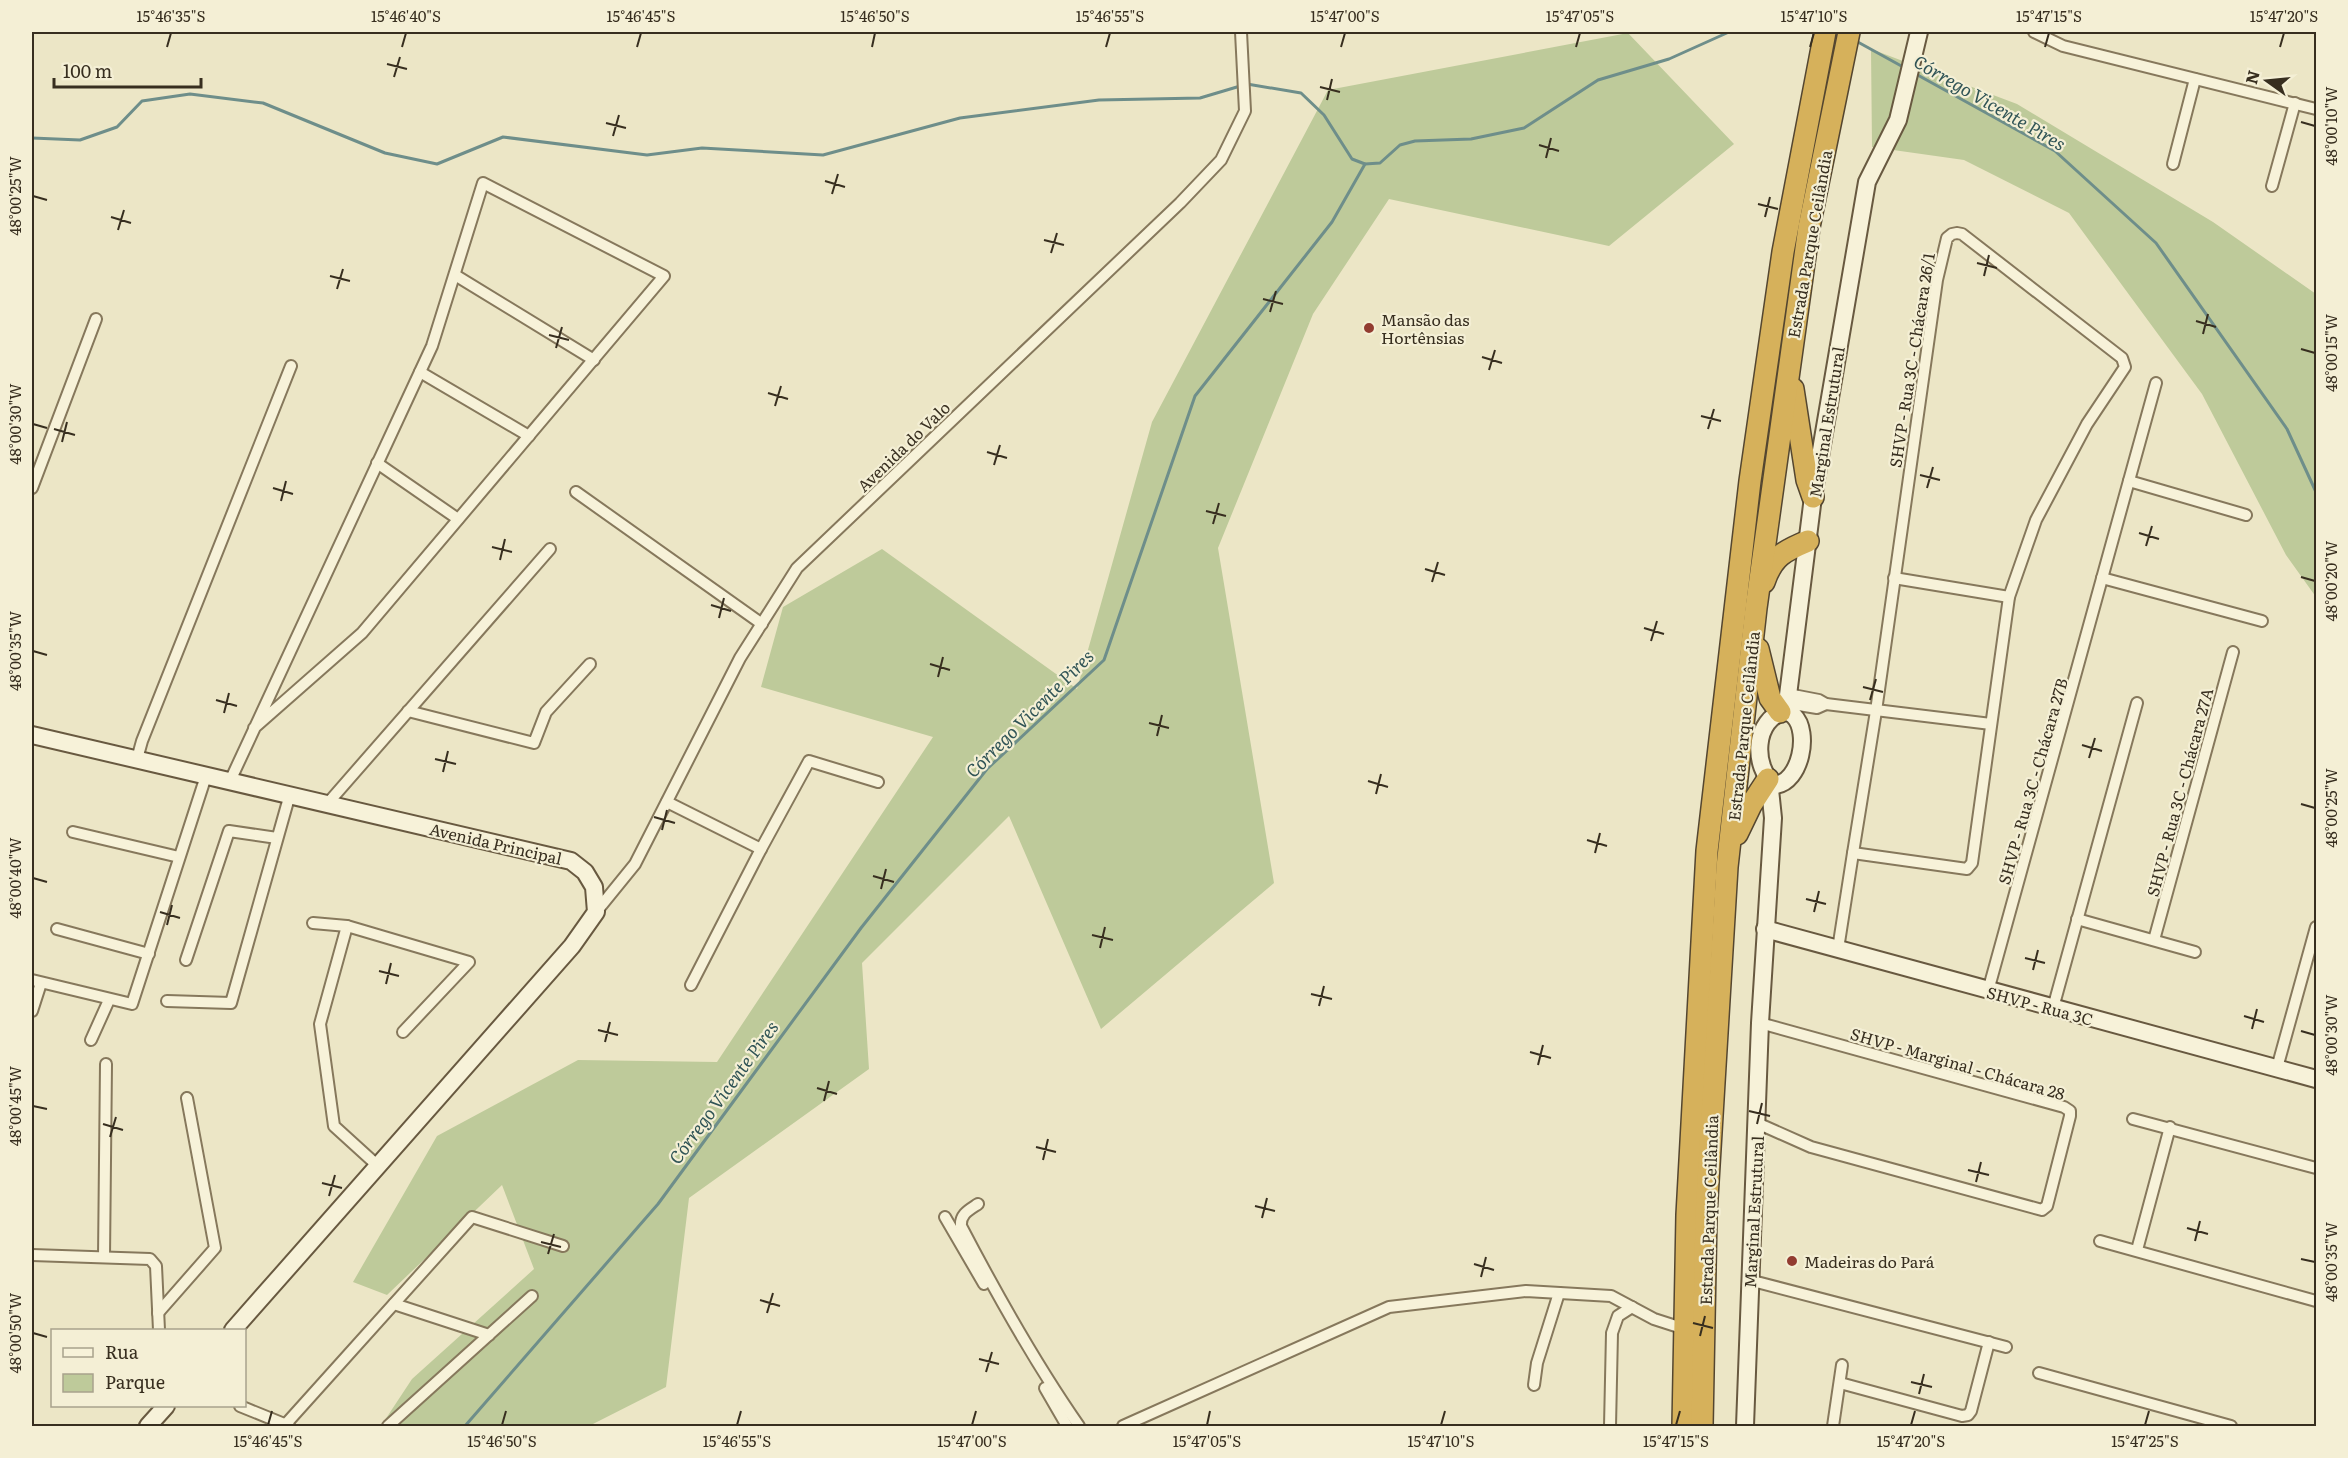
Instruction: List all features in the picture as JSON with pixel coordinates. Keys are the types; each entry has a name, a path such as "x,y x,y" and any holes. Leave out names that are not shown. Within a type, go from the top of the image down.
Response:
{"highway":[{"name":"Estrada Parque Ceilândia","path":"1683,1426 1687,1215 1707,851 1750,481 1781,264 1825,32"},
{"name":"Estrada Parque Ceilândia","path":"1702,1426 1706,1215 1723,913 1729,851 1755,617 1809,227 1849,32"},
{"path":"1789,365 1807,480 1813,497"},
{"path":"1785,705 1770,698 1764,682 1755,617 1768,570 1784,551 1808,542"},
{"path":"1729,851 1751,805 1774,781"}],"street":[{"name":"Avenida do Valo","path":"596,912 635,864 740,658 797,568 1180,202 1221,160 1245,111 1241,32"},
{"name":"Marginal Estrutural","path":"1745,1426 1749,1280 1764,1126 1760,1023 1774,781 1791,779 1802,751 1799,724 1785,705 1813,497 1867,182 1904,101 1918,32"},
{"path":"2034,32 2063,46 2316,108"},
{"path":"2174,164 2195,79"},
{"path":"2272,186 2295,103"},
{"path":"230,781 254,728 377,463 432,346 483,183 664,276 362,633 254,728"},
{"name":"SHVP - Rua 3C - Chácara 26/1","path":"1838,949 1853,853 1876,711 1937,280 1947,238 1957,233 1962,234 2122,358 2124,363 2122,373 2087,424 2036,520 2009,597 1972,863 1969,869 1853,853"},
{"path":"454,275 594,360"},
{"path":"32,488 96,318"},
{"path":"137,759 142,741 291,366"},
{"path":"420,372 529,436"},
{"name":"SHVP - Rua 3C - Chácara 27B","path":"1988,991 2156,383"},
{"path":"377,463 458,519"},
{"path":"2129,481 2246,515"},
{"path":"576,492 762,624"},
{"path":"328,803 549,549"},
{"path":"1894,578 2009,597"},
{"path":"2102,578 2262,621"},
{"name":"SHVP - Rua 3C - Chácara 27A","path":"2154,940 2233,652"},
{"path":"408,711 534,743 546,712 590,664"},
{"path":"2053,1008 2136,703"},
{"path":"1774,781 1759,761 1759,746 1768,722 1785,705 1817,708 1826,704 1991,724"},
{"name":"Avenida Principal","path":"32,735 571,861 585,872 594,886 596,912"},
{"path":"692,986 761,849 809,761 878,782"},
{"path":"32,1011 36,981 132,1004 206,776"},
{"path":"167,1001 231,1003 290,794"},
{"path":"667,802 761,849"},
{"path":"186,960 229,831 278,838"},
{"path":"73,832 179,857"},
{"path":"234,1329 572,946 596,912"},
{"path":"2077,919 2195,952"},
{"path":"313,923 347,926 469,962 403,1032"},
{"path":"347,926 320,1024 334,1126 378,1166"},
{"path":"2277,1068 2316,927"},
{"path":"57,929 149,954"},
{"name":"SHVP - Rua 3C","path":"1765,929 2316,1079"},
{"path":"91,1040 109,1000"},
{"name":"SHVP - Marginal - Chácara 28","path":"1760,1023 2064,1107 2070,1111 2047,1206 2042,1210 1811,1147 1764,1126"},
{"path":"104,1257 106,1064"},
{"path":"158,1314 214,1248 187,1098"},
{"path":"2133,1119 2170,1127 2316,1168"},
{"path":"2137,1250 2170,1127"},
{"path":"978,1204 964,1213 961,1226 1049,1383 1080,1426"},
{"path":"242,1407 287,1426 472,1217 563,1246"},
{"path":"945,1217 1067,1426"},
{"path":"2100,1241 2316,1301"},
{"path":"32,1255 150,1259 156,1266 159,1329"},
{"path":"1749,1280 2006,1347"},
{"path":"1123,1426 1389,1307 1526,1291 1611,1296 1654,1319 1685,1329"},
{"path":"1534,1384 1537,1363 1559,1293"},
{"path":"388,1426 532,1296"},
{"path":"394,1304 489,1335"},
{"path":"1610,1426 1612,1333 1618,1316 1632,1307"},
{"path":"1840,1383 1962,1416 1968,1415 1989,1342"},
{"path":"1833,1426 1842,1365"},
{"path":"2039,1373 2231,1426"},
{"path":"147,1426 165,1407"}],"green space":[{"path":"1628,33 1734,144 1609,246 1389,199 1313,314 1218,548 1274,883 1101,1029 1009,816 862,963 869,1069 689,1198 666,1387 589,1426 381,1426 412,1379 534,1269 502,1185 387,1295 353,1282 437,1136 578,1060 717,1062 933,737 761,687 783,607 882,549 1077,689 1152,422 1328,90"},
{"path":"1871,49 2017,104 2213,222 2316,294 2316,597 2286,555 2202,394 2069,213 1964,160 1872,147"}],"waterway":[{"path":"32,138 80,140 117,127 142,101 190,94 263,103 385,153 437,164 503,137 647,155 702,148 823,155 960,118 1099,100 1200,98 1247,84 1301,93 1324,115 1352,159 1365,164 1380,163 1400,145 1415,141 1471,139 1524,128 1598,80 1669,59 1729,32"},
{"name":"Córrego Vicente Pires","path":"1856,41 1905,68"},
{"name":"Córrego Vicente Pires","path":"1914,73 2055,151 2156,243 2287,429 2316,492"},
{"name":"Córrego Vicente Pires","path":"465,1426 658,1204 861,928 987,769 1104,660 1195,396 1332,222 1365,164"}],"place":[{"name":"Mansão das Hortênsias","path":"1369,328"},
{"name":"Madeiras do Pará","path":"1792,1261"}]}
